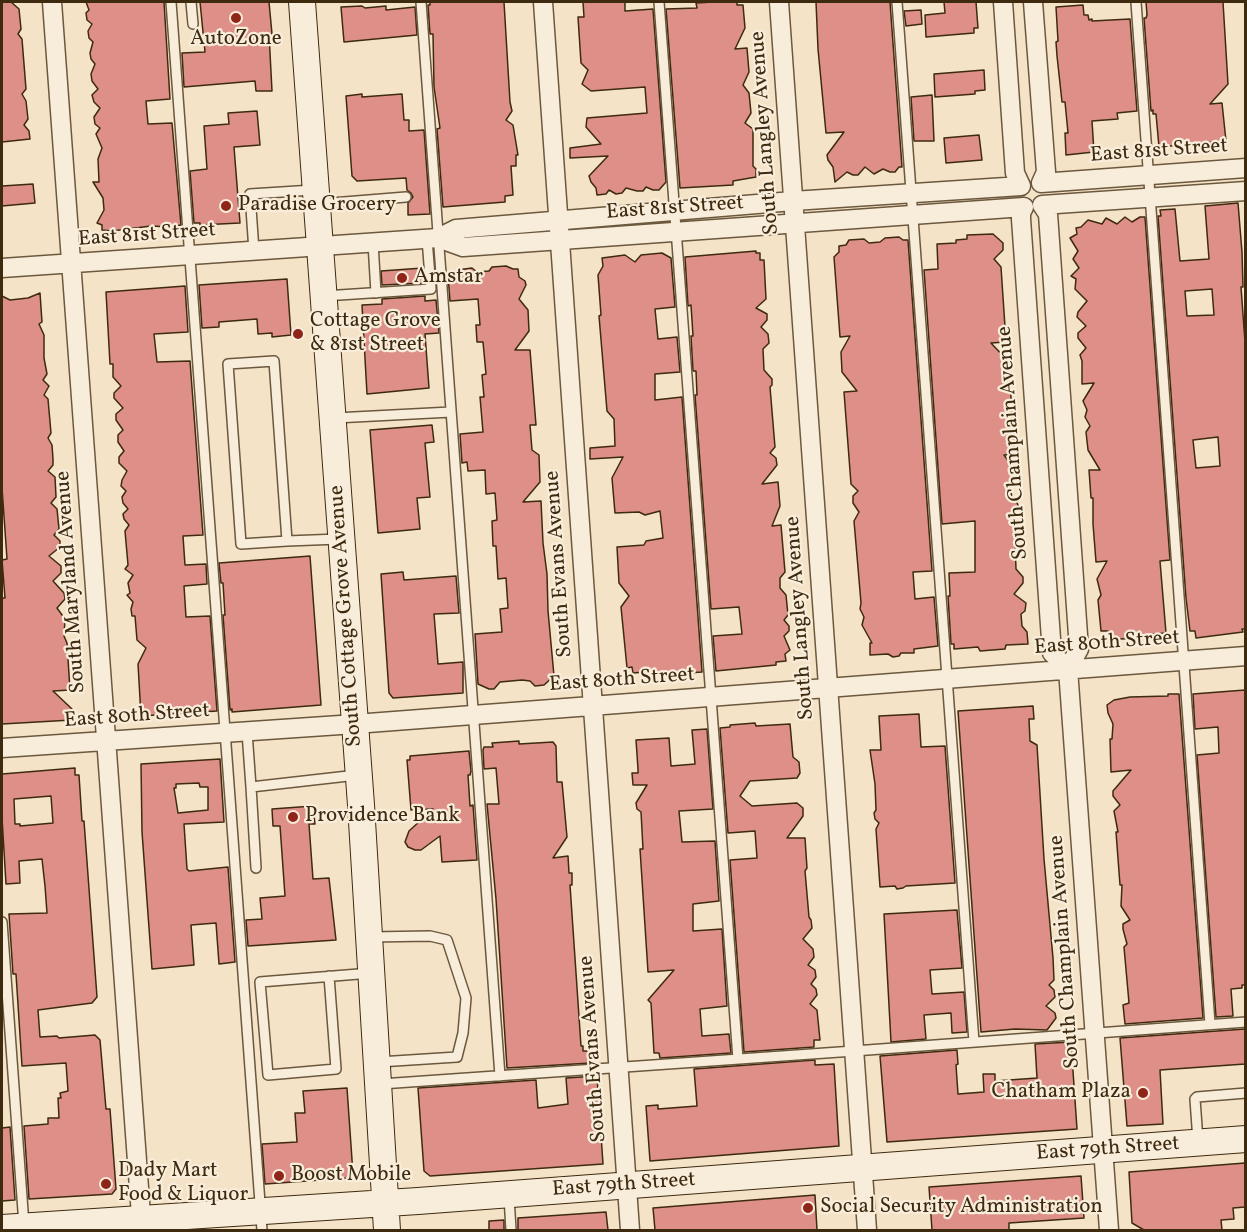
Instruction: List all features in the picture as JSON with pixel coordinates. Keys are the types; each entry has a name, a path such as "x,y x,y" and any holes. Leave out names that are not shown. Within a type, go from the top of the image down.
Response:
{"main road":[{"name":"South Cottage Grove Avenue","path":"302,2 359,775 387,1230"},
{"name":"East 79th Street","path":"27,1228 261,1221 385,1204 1245,1139"}],"street":[{"name":"South Maryland Avenue","path":"52,2 142,1225"},
{"name":"South Evans Avenue","path":"543,2 630,1230"},
{"name":"South Langley Avenue","path":"779,2 867,1230"},
{"path":"1003,2 1015,173 1021,186"},
{"path":"1033,2 1046,172 1041,183"},
{"name":"East 81st Street","path":"1041,183 1245,168"},
{"path":"1032,180 1041,183 1047,194 1033,206 1020,203 1018,195 1021,186 1032,180"},
{"name":"East 81st Street","path":"433,239 456,229 793,201 1021,186"},
{"name":"East 81st Street","path":"2,268 433,239 463,247 1245,191"},
{"name":"South Champlain Avenue","path":"1068,669 1052,654 1021,213 1033,206 1048,214 1079,649 1068,669 1108,1230"},
{"path":"1038,453 1065,450"},
{"name":"East 80th Street","path":"2,748 247,732 1245,656"}],"lane":[{"path":"171,2 261,1221"},
{"path":"191,2 193,24"},
{"path":"421,2 433,239 451,412 500,1076"},
{"path":"659,2 738,1059"},
{"path":"897,2 949,679 974,1042"},
{"path":"1136,2 1210,1024"},
{"path":"254,251 250,194 406,197"},
{"path":"323,296 431,289 433,239"},
{"path":"373,243 376,292"},
{"path":"287,541 274,361 228,364 241,544 341,538"},
{"path":"332,418 451,412"},
{"path":"247,732 256,868"},
{"path":"251,787 359,775"},
{"path":"2,922 27,1228"},
{"path":"369,937 430,936 447,940 466,998 463,1033 456,1057 378,1073"},
{"path":"329,976 336,1070 268,1075 260,982 329,976 372,973"},
{"path":"378,1073 500,1076 1245,1022"},
{"path":"1198,1143 1195,1099 1245,1093"},
{"path":"509,1195 512,1230"}],"building":[{"path":"2,2 11,2 19,9 21,29 18,34 22,39 26,89 22,94 26,101 28,119 24,125 29,131 30,139 2,142"},
{"path":"86,2 164,2 170,99 146,101 148,124 172,123 181,225 112,231 102,230 102,225 97,223 104,210 103,198 93,182 99,182 98,159 102,148 96,134 100,128 95,124 94,117 100,108 94,102 92,95 98,89 92,81 91,74 95,64 90,53 93,42 89,38 88,31 92,24 87,20 86,13 89,10"},
{"path":"200,2 269,2 272,34 269,34 272,91 256,91 255,81 184,87 182,53 205,52"},
{"path":"430,2 504,2 512,111 506,120 513,125 518,155 516,155 516,166 511,166 513,195 505,196 505,202 443,207 437,129 440,128 434,87 433,34 430,34 428,5"},
{"path":"583,2 625,2 625,11 653,9 666,182 659,190 646,187 643,191 637,191 626,188 622,193 616,194 609,190 606,194 597,195 589,176 608,156 570,158 570,148 601,144 586,127 587,118 647,113 645,87 591,91 582,84 588,70 581,63 578,17 584,17"},
{"path":"737,2 737,5 743,5 745,28 735,49 747,48 749,72 743,85 749,93 751,113 745,123 753,129 753,166 756,169 756,177 733,181 733,185 680,188 666,9 697,8 696,3"},
{"path":"816,2 890,2 902,167 895,172 883,169 874,174 865,167 858,175 847,172 835,182 833,167 827,155 844,132 826,133"},
{"path":"944,2 976,2 978,28 974,28 974,33 926,37 925,15 945,13"},
{"path":"1146,2 1223,2 1228,84 1210,104 1222,103 1226,141 1159,147 1156,114 1153,114 1153,110 1151,111 1144,18 1147,15"},
{"path":"1083,5 1084,15 1088,15 1089,20 1092,19 1092,21 1130,19 1137,111 1117,113 1118,119 1092,121 1094,152 1066,155 1065,133 1068,133 1057,56 1056,7"},
{"path":"362,6 365,8 386,6 386,10 415,7 417,35 344,42 341,7"},
{"path":"921,10 922,24 906,26 904,11"},
{"path":"984,70 985,90 975,91 975,94 935,97 934,74"},
{"path":"362,94 362,97 402,94 404,120 409,120 409,131 424,130 430,214 408,215 408,203 413,197 407,190 406,178 357,181 352,176 346,96"},
{"path":"932,95 934,141 914,141 911,97"},
{"path":"257,111 260,145 234,147 240,223 200,225 200,223 194,223 190,171 207,169 204,126 229,124 228,113"},
{"path":"979,135 982,160 946,163 944,138"},
{"path":"33,184 35,203 2,206 2,186"},
{"path":"1238,203 1245,342 1245,629 1242,629 1243,632 1196,638 1195,631 1190,631 1186,598 1158,216 1161,216 1160,210 1175,209 1180,261 1209,259 1205,206","holes":["1212,289 1214,315 1187,316 1185,291","1218,437 1220,466 1196,468 1193,440"]},
{"path":"1125,217 1132,222 1145,217 1170,560 1160,561 1166,633 1153,634 1153,638 1118,639 1118,637 1109,637 1108,631 1101,631 1098,600 1101,595 1097,579 1107,561 1096,562 1093,498 1091,498 1089,470 1100,470 1088,450 1086,432 1090,426 1085,417 1087,410 1083,401 1094,383 1082,384 1080,355 1086,348 1078,338 1078,333 1086,326 1077,317 1078,312 1087,301 1075,289 1076,279 1071,276 1079,268 1073,259 1078,251 1070,238 1077,234 1076,228 1081,227 1088,220 1102,224 1106,218 1117,224"},
{"path":"993,234 1003,243 1003,250 994,259 1001,267 1006,342 991,343 1007,360 1003,373 1010,383 1015,454 1004,455 1018,474 1010,479 1012,501 1016,500 1019,508 1014,515 1016,569 1023,577 1023,583 1014,594 1026,603 1025,611 1021,614 1028,644 1006,645 1005,649 980,651 978,647 954,649 954,644 951,644 949,573 975,572 975,521 942,524 924,270 938,269 937,244 956,243 956,240 967,239 967,235"},
{"path":"899,237 908,240 932,571 913,572 915,599 934,597 938,646 914,649 914,653 901,653 893,657 888,654 870,655 870,643 872,643 862,625 864,617 860,609 854,521 859,512 853,503 853,496 858,491 851,484 844,392 857,391 842,372 841,352 850,336 840,337 834,257 839,252 839,246 846,245 849,240 864,239 869,243"},
{"path":"756,251 760,253 760,260 764,260 766,299 756,308 767,314 767,320 761,327 768,334 769,343 763,349 764,370 772,379 770,387 775,447 770,453 776,458 777,465 762,484 778,482 780,506 772,526 781,525 785,572 780,578 780,588 786,595 788,615 784,620 789,626 789,631 784,636 790,650 785,654 786,661 776,662 776,665 716,671 713,636 742,634 739,607 711,609 695,395 697,395 696,371 693,371 691,305 688,306 685,257"},
{"path":"662,253 671,258 675,307 655,309 658,339 677,337 680,372 655,374 655,400 682,397 702,672 646,676 645,672 633,673 632,667 627,668 621,607 629,596 619,583 617,547 644,545 646,541 663,538 660,511 645,515 639,512 615,513 612,478 623,457 590,459 590,448 615,446 614,419 607,411 599,316 601,315 598,275 603,266 602,258 625,255 635,262 641,255"},
{"path":"506,266 518,269 519,277 525,281 526,285 519,299 528,310 529,331 515,350 530,350 536,425 530,425 532,450 539,455 540,482 523,502 541,501 554,676 544,685 535,686 530,681 522,680 500,682 494,689 489,689 478,684 475,634 502,632 500,609 508,608 506,578 498,579 496,546 493,546 492,521 497,520 495,493 486,494 485,470 468,471 467,462 462,463 460,434 483,432 480,397 484,397 482,375 486,374 483,342 477,342 476,325 480,325 478,299 450,301 448,275 454,274 457,270 472,268 477,272 489,271 492,267"},
{"name":"Amstar","path":"423,268 424,283 382,285 381,271"},
{"path":"287,279 291,335 272,337 272,333 258,334 257,319 219,322 219,327 202,328 199,285"},
{"path":"185,286 188,332 154,334 157,362 190,361 203,535 183,536 185,565 206,564 207,584 184,586 186,617 210,616 217,711 141,716 138,664 146,648 137,640 135,616 132,616 131,609 133,602 127,595 130,593 128,583 133,575 125,569 128,565 125,531 129,525 123,514 128,509 122,497 126,491 121,486 127,471 119,463 119,457 124,451 118,442 118,435 123,430 116,420 116,414 123,408 114,398 114,393 121,386 113,377 113,364 110,364 106,292"},
{"path":"40,293 42,322 39,324 44,335 47,374 43,380 49,386 44,395 48,399 51,433 48,438 52,445 53,459 53,465 48,471 55,477 56,497 51,503 57,509 59,529 54,535 60,541 60,547 49,556 61,566 61,573 53,581 64,593 65,599 57,608 65,619 64,636 67,643 70,690 53,691 72,709 72,720 2,724 2,598 5,598 2,560 7,559 2,488 2,296 10,300 28,298"},
{"path":"425,296 425,301 436,300 439,333 425,334 429,388 367,394 362,305 382,304 382,299"},
{"path":"432,425 434,442 425,443 430,497 417,498 420,529 378,533 370,430"},
{"path":"310,556 321,705 232,712 232,709 230,710 223,615 225,615 223,583 221,583 219,563"},
{"path":"403,572 404,580 456,576 459,613 434,614 438,664 463,662 463,693 393,698 389,693 381,574"},
{"path":"1245,690 1245,985 1242,985 1242,988 1231,989 1233,1016 1216,1017 1197,755 1219,753 1218,727 1195,729 1193,694"},
{"path":"1168,694 1179,694 1203,1018 1125,1024 1123,1005 1129,1003 1124,947 1127,944 1123,924 1130,920 1121,906 1122,885 1120,885 1116,832 1118,832 1114,811 1120,805 1113,796 1113,791 1131,770 1111,772 1110,739 1112,739 1113,724 1107,705 1114,700 1130,697 1168,696"},
{"path":"1033,706 1034,719 1029,719 1030,741 1037,745 1053,958 1054,980 1049,985 1054,990 1055,997 1046,1006 1055,1013 1056,1018 1047,1030 1015,1029 981,1032 958,711"},
{"path":"919,714 921,747 945,746 955,883 906,886 897,889 895,886 880,887 876,829 879,823 874,813 876,810 875,784 870,750 881,750 879,716"},
{"path":"755,723 756,726 790,724 793,757 799,762 800,773 797,778 750,781 740,796 752,806 797,803 803,808 803,816 787,838 805,838 807,868 805,871 812,928 803,939 813,949 814,957 808,965 815,970 816,977 811,984 816,989 817,995 810,1004 817,1010 820,1040 814,1040 814,1047 744,1052 730,860 757,858 755,831 728,833 720,728"},
{"path":"707,729 713,809 679,811 682,842 715,841 719,901 693,904 693,931 722,929 727,1006 700,1009 702,1036 729,1034 731,1053 660,1058 659,1053 654,1053 651,1003 648,1000 674,970 648,972 640,849 643,849 641,812 637,809 636,803 647,785 633,785 632,773 638,773 636,740 669,738 671,766 695,764 692,730"},
{"path":"519,741 519,744 553,742 556,746 557,782 562,782 567,837 553,858 568,856 569,873 572,873 572,885 570,885 581,1046 583,1046 583,1051 591,1051 591,1063 507,1068 487,804 499,804 496,768 484,769 483,750 484,747 493,747 492,743"},
{"path":"469,751 470,806 473,805 477,860 442,862 440,836 421,850 408,847 405,842 409,831 433,809 411,810 407,760 410,760 410,756"},
{"path":"220,759 224,822 184,824 187,869 189,871 228,867 235,962 219,964 216,923 191,925 194,965 152,969 142,832 141,764","holes":["199,783 200,787 208,787 208,810 178,813 174,788 176,784"]},
{"path":"75,768 75,775 79,775 97,997 92,1003 38,1010 40,1037 95,1035 100,1040 106,1109 110,1109 116,1189 112,1194 29,1199 24,1126 48,1124 48,1118 59,1118 58,1098 61,1098 60,1093 68,1091 66,1063 22,1066 16,974 13,974 9,914 47,913 42,859 19,861 20,883 6,884 2,774","holes":["51,796 53,823 20,826 20,824 15,824 14,799"]},
{"path":"313,806 315,824 309,824 313,879 329,878 336,940 248,946 246,920 262,919 260,898 285,896 280,826 273,826 272,809"},
{"path":"957,910 962,968 930,970 932,994 964,992 967,1032 952,1033 951,1013 924,1015 926,1039 891,1042 884,914"},
{"name":"Chatham Plaza","path":"1245,1029 1245,1064 1160,1070 1163,1124 1127,1126 1120,1038"},
{"path":"1071,1042 1077,1129 887,1142 880,1056 957,1050 958,1094 984,1092 983,1074 995,1074 995,1081 1037,1078 1035,1044"},
{"path":"815,1060 815,1065 834,1064 839,1146 650,1161 646,1106 658,1105 658,1109 697,1106 694,1069"},
{"path":"597,1076 603,1164 430,1176 424,1171 418,1088 536,1080 538,1108 568,1104 566,1078"},
{"path":"347,1088 353,1174 349,1178 265,1184 262,1144 297,1142 295,1113 305,1113 303,1091"},
{"path":"10,1127 15,1200 2,1201 2,1128"},
{"path":"1245,1163 1245,1207 1233,1208 1234,1219 1221,1220 1222,1230 1144,1230 1132,1223 1129,1172"},
{"path":"1081,1176 1084,1218 1009,1223 1009,1230 932,1230 929,1187"},
{"path":"815,1195 817,1230 655,1230 653,1208"},
{"path":"606,1212 608,1230 518,1230 518,1218"},
{"path":"504,1220 504,1230 489,1230 489,1221"}],"place":[{"name":"AutoZone","path":"236,18"},
{"name":"Paradise Grocery","path":"226,206"},
{"name":"Amstar","path":"402,278"},
{"name":"Cottage Grove & 81st Street","path":"298,334"},
{"name":"Providence Bank","path":"293,817"},
{"name":"Chatham Plaza","path":"1143,1093"},
{"name":"Boost Mobile","path":"279,1176"},
{"name":"Dady Mart Food & Liquor","path":"106,1184"},
{"name":"Social Security Administration","path":"808,1208"}]}
